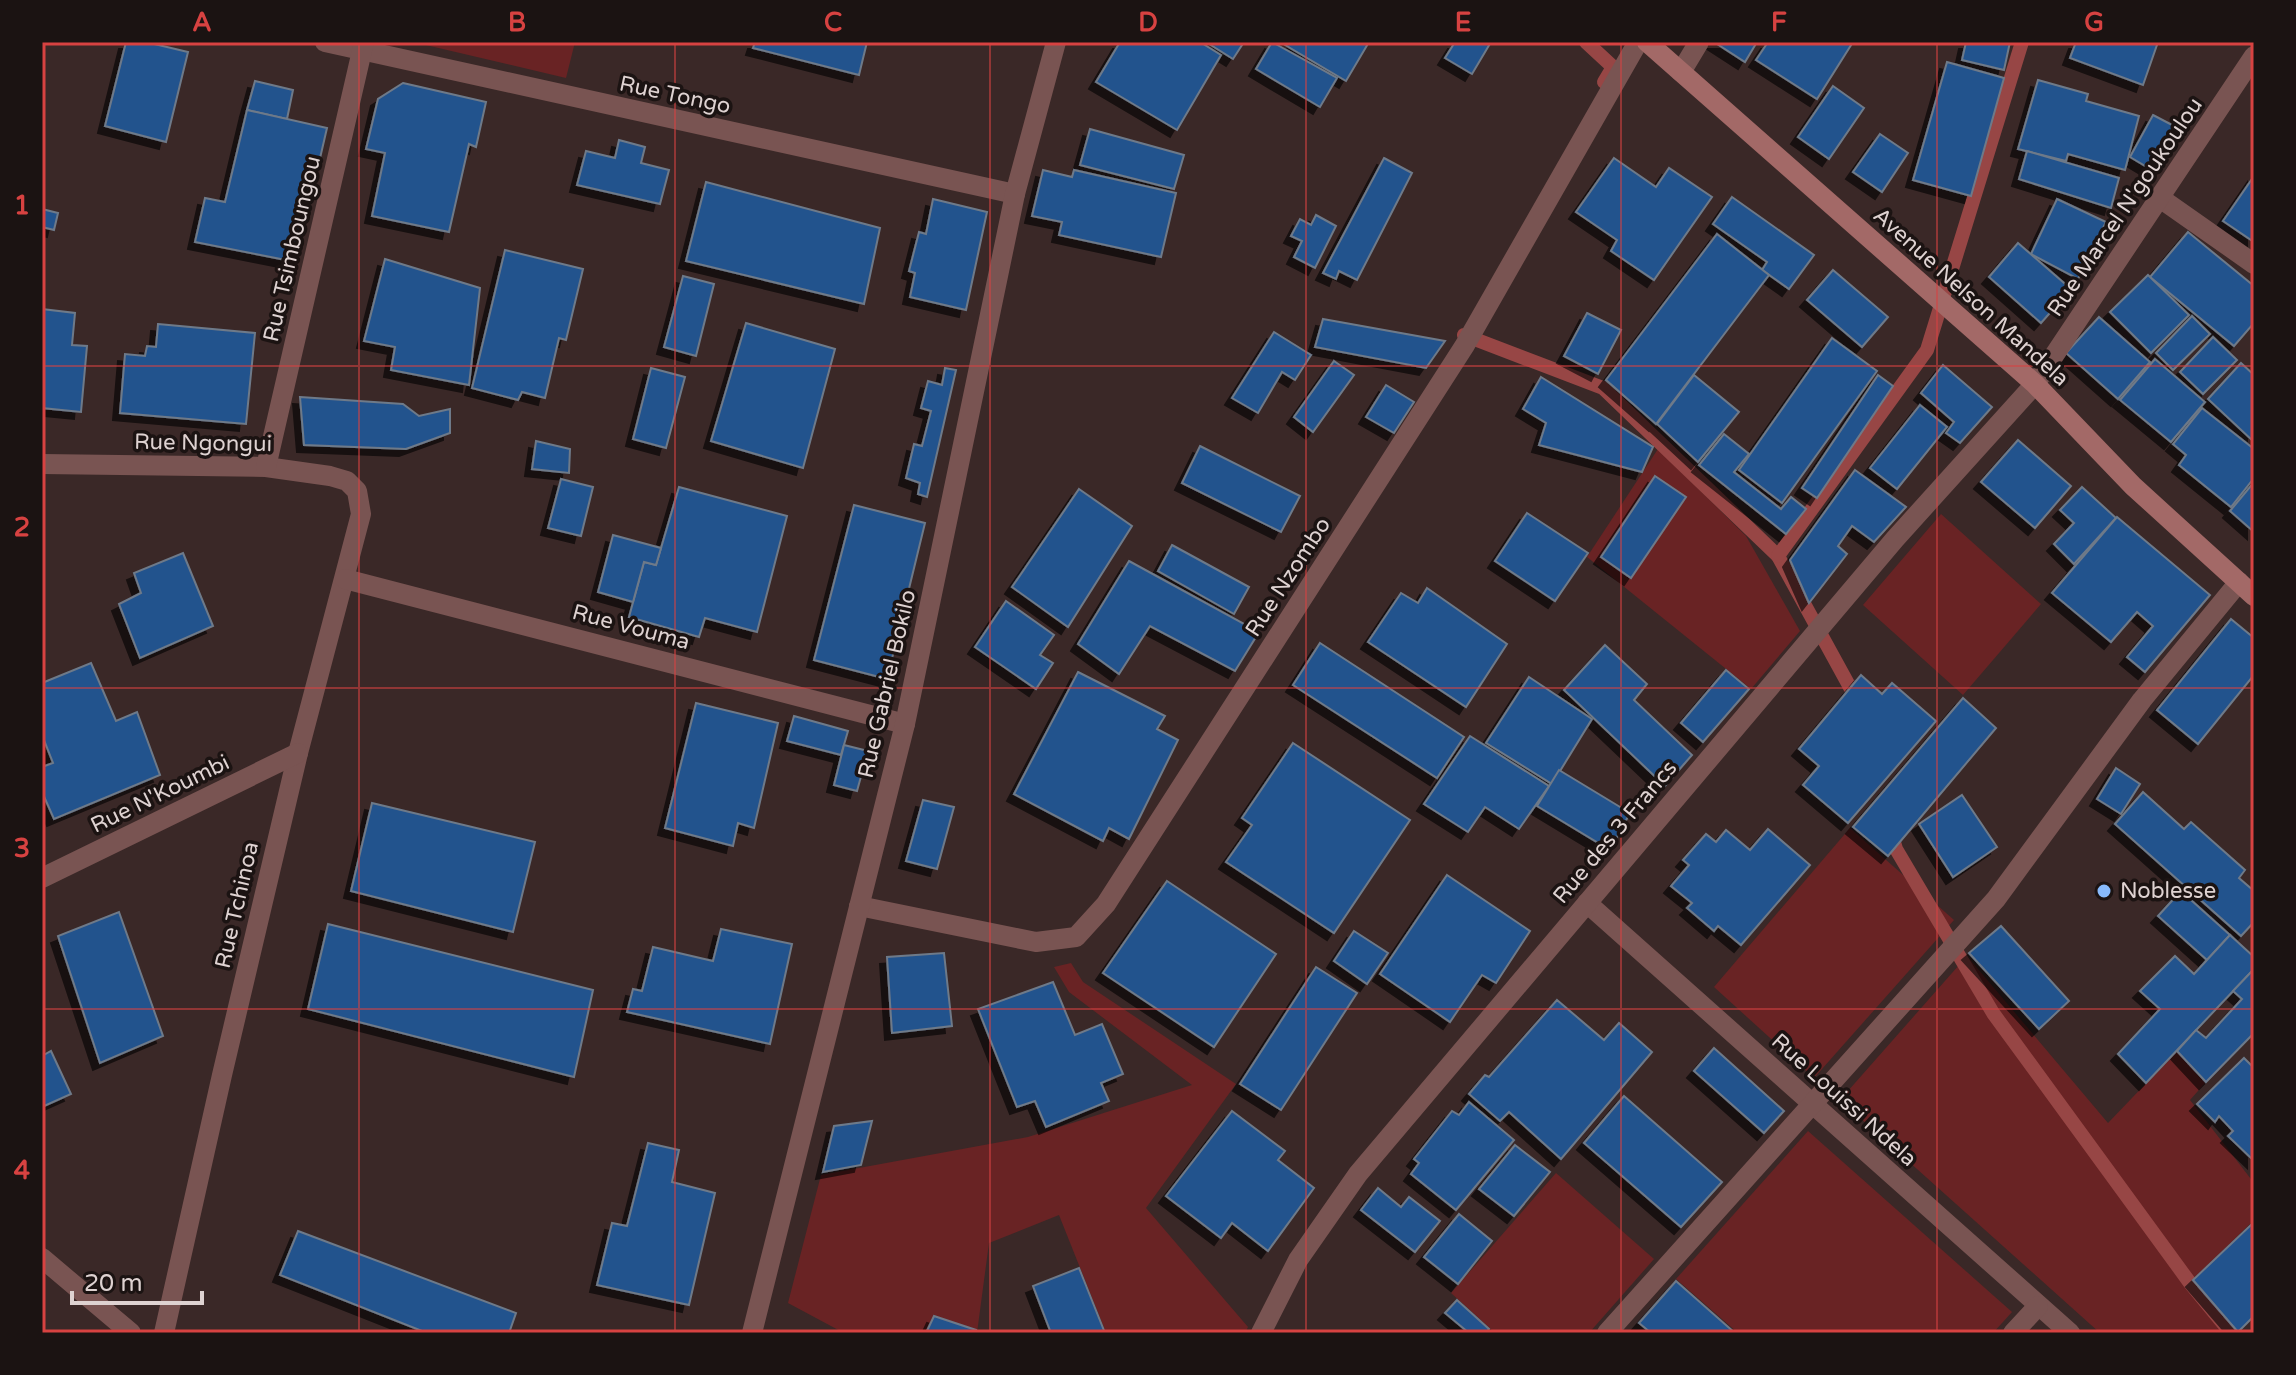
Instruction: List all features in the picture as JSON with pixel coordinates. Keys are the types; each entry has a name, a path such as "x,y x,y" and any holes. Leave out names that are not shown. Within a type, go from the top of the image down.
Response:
{"street":[{"name":"Rue Tongo","path":"325,42 363,46 1015,194"},
{"name":"Rue Gabriel Bokilo","path":"752,1333 905,724 1015,194 1056,42"},
{"name":"Rue Nzombo","path":"859,906 1036,942 1076,937 1106,904 1465,345 1638,42"},
{"name":"Avenue Nelson Mandela","path":"1647,42 2035,384 2133,486 2246,589"},
{"path":"1681,72 1699,42"},
{"name":"Rue Tsimboungou","path":"266,467 363,46"},
{"name":"Rue Marcel N'goukoulou","path":"2035,384 2254,56"},
{"path":"2160,198 2254,264"},
{"name":"Rue des 3 Francs","path":"1261,1333 1298,1260 1358,1174 1895,539 2035,384"},
{"name":"Rue Ngongui","path":"42,464 266,467 330,476 347,481 357,491"},
{"name":"Rue Tchinoa","path":"164,1333 298,753 361,514 357,491"},
{"name":"Rue Vouma","path":"345,579 905,724"},
{"path":"1607,1333 1996,899 2142,700 2246,589"},
{"name":"Rue N'Koumbi","path":"42,878 298,753"},
{"name":"Rue Louissi Ndela","path":"1587,903 2070,1333"},
{"path":"42,1258 131,1333"},
{"path":"2013,1333 2038,1306"}],"shaded area":[{"path":"413,42 575,42 566,78"},
{"path":"1658,449 1746,536 1800,631 1751,689 1587,557"},
{"path":"1941,514 2041,604 1963,695 1863,605"},
{"path":"1850,828 1954,920 1814,1078 1714,987"},
{"path":"1967,956 2108,1123 2177,1051 2205,1083 2190,1100 2254,1183 2254,1220 2193,1280 2239,1333 2100,1333 1840,1100"},
{"path":"1071,963 1083,982 1236,1084 1146,1208 1248,1327 1245,1333 1106,1333 1059,1215 989,1243 977,1333 844,1333 788,1303 821,1175 1028,1137 1192,1085 1069,992 1054,967"},
{"path":"1808,1131 2012,1312 1993,1333 1738,1333 1676,1279"},
{"path":"1556,1173 1654,1259 1589,1333 1495,1333 1451,1293"}],"building":[{"path":"126,42 146,42 188,52 166,142 105,126"},
{"path":"755,42 867,42 859,75 753,48"},
{"path":"1120,42 1200,42 1221,55 1177,130 1096,82"},
{"path":"1206,42 1244,42 1233,59"},
{"path":"1272,42 1337,78 1320,107 1256,69"},
{"path":"1280,42 1369,42 1346,81"},
{"path":"1455,42 1491,42 1472,74 1445,58"},
{"path":"1714,42 1757,42 1745,62"},
{"path":"1768,42 1853,42 1817,99 1756,60"},
{"path":"1966,42 2010,42 2004,70 1962,60"},
{"path":"2076,42 2158,42 2143,85 2070,58"},
{"path":"1947,62 2004,78 1971,196 1913,180"},
{"path":"2038,80 2088,94 2086,101 2139,116 2125,170 2068,154 2066,161 2018,149"},
{"path":"255,81 293,90 287,119 247,110"},
{"path":"403,83 486,102 476,147 469,144 449,232 372,216 385,153 366,149 378,99"},
{"path":"1833,86 1864,108 1829,159 1798,137"},
{"path":"247,110 327,128 296,262 195,242 205,198 225,202"},
{"path":"2153,115 2176,127 2152,170 2130,157"},
{"path":"1090,129 1184,155 1174,189 1080,165"},
{"path":"1880,134 1908,153 1882,192 1853,172"},
{"path":"619,140 645,147 641,163 669,170 660,204 577,185 586,151 615,158"},
{"path":"2027,151 2119,178 2111,208 2019,179"},
{"path":"1384,158 1412,173 1357,280 1339,271 1336,279 1323,273"},
{"path":"1614,158 1656,187 1669,168 1712,197 1654,280 1611,251 1617,240 1576,212"},
{"path":"1043,170 1072,177 1074,170 1176,193 1161,257 1059,235 1062,222 1032,216"},
{"path":"2254,176 2254,242 2223,221"},
{"path":"706,182 880,228 864,304 686,261"},
{"path":"1732,197 1814,255 1789,289 1762,270 1767,262 1713,224"},
{"path":"933,199 987,212 966,310 910,297 915,273 909,271 919,232 926,234"},
{"path":"2057,199 2106,222 2078,279 2031,254"},
{"path":"42,209 58,213 54,230 42,227"},
{"path":"1316,215 1336,226 1315,268 1294,257 1302,241 1291,236 1300,219 1311,225"},
{"path":"2188,232 2254,286 2254,323 2234,346 2150,277"},
{"path":"1717,234 1769,275 1656,424 1606,380"},
{"path":"2018,243 2071,289 2041,323 1989,277"},
{"path":"505,250 583,269 566,340 559,338 545,398 522,392 518,400 472,388"},
{"path":"385,259 480,288 469,385 391,370 395,347 364,341"},
{"path":"1833,270 1888,317 1862,347 1807,300"},
{"path":"2148,275 2189,315 2151,353 2110,312"},
{"path":"683,276 714,284 696,356 664,347"},
{"path":"42,309 75,313 72,345 87,346 81,412 42,408"},
{"path":"1587,313 1621,330 1598,374 1564,356"},
{"path":"2192,316 2210,334 2173,370 2156,353"},
{"path":"2099,317 2150,362 2118,399 2066,353"},
{"path":"1323,319 1445,341 1426,368 1315,347"},
{"path":"746,323 835,349 803,468 711,441"},
{"path":"158,324 255,333 246,424 120,413 125,354 145,356 147,346 156,347"},
{"path":"1274,332 1311,355 1295,380 1282,372 1258,413 1232,398"},
{"path":"2213,337 2237,360 2203,394 2180,372"},
{"path":"1832,338 1877,371 1782,503 1739,470"},
{"path":"2155,359 2205,402 2171,442 2120,400"},
{"path":"1334,361 1354,375 1313,432 1294,417"},
{"path":"2241,363 2254,375 2254,442 2208,399"},
{"path":"1943,365 1992,407 1960,443 1946,433 1954,422 1921,393"},
{"path":"651,368 685,377 666,448 633,439"},
{"path":"945,368 956,370 927,497 918,494 920,483 906,478 914,444 922,446 931,411 921,408 928,381 942,385"},
{"path":"1694,375 1739,412 1698,462 1657,424"},
{"path":"1878,375 1893,386 1817,498 1802,488"},
{"path":"1541,377 1653,447 1642,472 1539,445 1546,423 1523,409"},
{"path":"1386,385 1414,402 1394,433 1366,417"},
{"path":"300,397 403,404 419,416 450,409 450,433 406,449 304,445"},
{"path":"1920,405 1947,427 1897,489 1870,468"},
{"path":"2202,408 2254,449 2254,478 2231,507 2179,465 2186,455 2173,444"},
{"path":"1724,434 1749,454 1734,472 1781,509 1791,497 1806,509 1786,534 1699,465"},
{"path":"2018,440 2071,486 2035,528 1981,482"},
{"path":"536,441 570,449 569,473 532,469"},
{"path":"1200,446 1300,496 1281,532 1182,483"},
{"path":"1855,470 1906,507 1874,542 1852,526 1838,546 1847,554 1809,603 1790,560"},
{"path":"1655,476 1686,497 1631,578 1601,557"},
{"path":"561,479 593,487 581,536 548,528"},
{"path":"2254,482 2254,532 2230,511"},
{"path":"679,487 787,516 757,632 705,618 699,637 629,617 644,562 656,565"},
{"path":"2082,487 2116,518 2074,564 2054,544 2074,523 2060,510"},
{"path":"1079,489 1132,526 1068,627 1012,587"},
{"path":"854,505 925,523 887,679 814,660"},
{"path":"1527,513 1588,553 1555,601 1495,561"},
{"path":"2117,517 2210,595 2145,672 2127,657 2153,626 2137,612 2111,642 2052,593"},
{"path":"613,535 661,548 656,565 644,562 633,602 598,592"},
{"path":"1172,545 1249,587 1234,614 1158,571"},
{"path":"183,553 213,626 140,658 119,604 141,593 134,573"},
{"path":"1129,561 1259,632 1235,671 1150,626 1119,674 1078,644"},
{"path":"1427,588 1507,644 1466,707 1368,642 1401,593 1418,603"},
{"path":"1006,601 1054,635 1040,655 1053,663 1036,689 975,647"},
{"path":"2231,619 2254,638 2254,675 2198,744 2157,710"},
{"path":"1320,643 1464,737 1437,778 1293,685"},
{"path":"1605,645 1647,684 1634,700 1692,755 1665,786 1564,690"},
{"path":"91,663 116,721 137,712 160,775 54,819 42,792 42,767 53,763 42,735 42,683"},
{"path":"1726,670 1749,689 1703,742 1681,723"},
{"path":"1078,672 1165,716 1157,729 1178,740 1129,839 1109,828 1103,841 1014,794"},
{"path":"1861,675 1882,694 1892,683 1936,721 1848,823 1803,785 1819,766 1799,749"},
{"path":"1529,677 1592,719 1552,784 1486,743"},
{"path":"1963,698 1996,728 1888,856 1853,827"},
{"path":"696,703 778,723 754,828 738,823 733,846 665,828"},
{"path":"794,716 848,731 841,755 787,741"},
{"path":"1470,736 1549,786 1519,829 1485,807 1468,832 1424,804"},
{"path":"1293,743 1410,820 1334,933 1226,862 1252,825 1242,818"},
{"path":"844,745 868,751 857,791 834,785"},
{"path":"2116,768 2140,784 2121,814 2097,799"},
{"path":"1559,770 1630,813 1610,850 1537,806"},
{"path":"2143,792 2184,829 2191,822 2245,870 2239,878 2254,891 2254,922 2241,936 2115,824"},
{"path":"1962,795 1997,847 1953,877 1919,824"},
{"path":"923,800 954,807 937,869 906,861"},
{"path":"372,803 535,842 513,932 351,891"},
{"path":"1768,829 1810,865 1741,945 1718,926 1714,931 1687,908 1692,903 1671,886 1689,865 1683,860 1706,834 1716,842 1726,830 1750,850"},
{"path":"1447,875 1530,931 1496,983 1482,975 1450,1022 1380,974"},
{"path":"1167,881 1276,954 1214,1047 1103,973"},
{"path":"2181,891 2230,935 2207,960 2158,916"},
{"path":"119,912 163,1036 100,1063 58,936"},
{"path":"328,924 593,990 574,1077 308,1009"},
{"path":"2001,926 2069,1001 2039,1029 1969,953"},
{"path":"721,929 792,944 770,1044 627,1012 633,989 642,991 653,947 713,961"},
{"path":"1354,931 1388,953 1367,984 1334,961"},
{"path":"2230,935 2254,957 2254,969 2146,1083 2118,1054 2160,1009 2140,991 2175,956 2194,974"},
{"path":"944,953 952,1026 892,1033 887,957"},
{"path":"1316,967 1357,993 1281,1110 1240,1084"},
{"path":"2254,969 2254,1033 2206,1082 2177,1051 2196,1030 2206,1038 2242,999 2233,991"},
{"path":"1053,982 1075,1035 1102,1024 1123,1074 1101,1083 1109,1101 1046,1127 1035,1101 1017,1107 978,1009"},
{"path":"1557,1000 1604,1040 1619,1023 1652,1052 1561,1159 1509,1112 1500,1121 1469,1094 1485,1075 1489,1077"},
{"path":"1714,1048 1784,1111 1764,1133 1694,1071"},
{"path":"51,1051 71,1094 42,1107 42,1056"},
{"path":"2244,1058 2254,1068 2254,1161 2228,1136 2233,1131 2219,1116 2215,1122 2197,1104"},
{"path":"1624,1096 1722,1182 1681,1227 1584,1143"},
{"path":"1469,1102 1514,1140 1456,1210 1411,1174 1419,1163 1414,1159 1452,1111 1459,1115"},
{"path":"1232,1111 1285,1151 1278,1160 1314,1188 1268,1251 1232,1223 1221,1238 1166,1196"},
{"path":"872,1121 861,1165 823,1172 834,1126"},
{"path":"648,1143 679,1150 672,1182 715,1193 689,1305 597,1285 612,1223 627,1226"},
{"path":"1515,1145 1550,1172 1514,1216 1479,1189"},
{"path":"1378,1188 1401,1207 1409,1197 1440,1221 1415,1252 1361,1210"},
{"path":"1459,1214 1492,1241 1458,1284 1424,1257"},
{"path":"2254,1222 2254,1316 2238,1332 2193,1280"},
{"path":"298,1231 516,1313 509,1333 427,1333 280,1275"},
{"path":"1079,1268 1105,1333 1051,1333 1033,1286"},
{"path":"1676,1281 1735,1333 1651,1333 1639,1323"},
{"path":"1457,1300 1489,1329 1486,1333 1469,1333 1445,1313"},
{"path":"934,1316 976,1330 975,1333 926,1333"}],"waterway":[{"path":"1586,42 1613,67 1604,82"},
{"path":"1778,556 1927,350 2022,42"},
{"path":"1464,335 1603,388 1778,556 1852,691 1856,704"},
{"path":"1891,832 1896,849 1993,1013 2190,1283 2231,1333"}],"place":[{"name":"Noblesse","path":"2104,891"}]}
